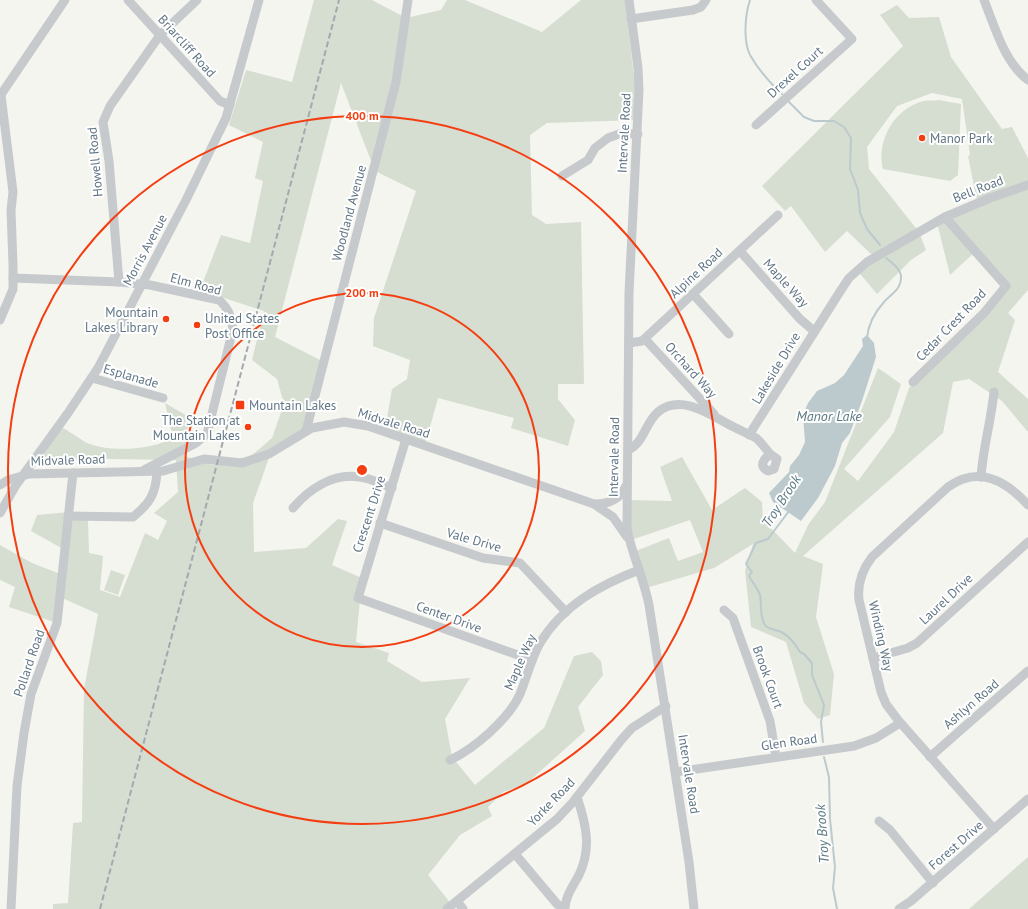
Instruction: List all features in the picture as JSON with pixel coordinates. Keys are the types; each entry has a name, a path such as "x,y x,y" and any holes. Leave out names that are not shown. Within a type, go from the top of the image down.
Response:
{"street":[{"path":"0,320 13,289 11,210 13,192 1,95 65,0"},
{"name":"Briarcliff Road","path":"128,0 220,101 230,105"},
{"name":"Howell Road","path":"119,282 109,161 103,122 110,106 160,35 197,0"},
{"name":"Morris Avenue","path":"0,513 23,475 92,378 216,140 230,105 259,0"},
{"name":"Woodland Avenue","path":"306,431 396,82 408,0"},
{"name":"Intervale Road","path":"628,0 638,68 638,134 632,213 626,516 630,545 647,594 690,862 694,909"},
{"path":"631,19 693,10 700,7 706,0"},
{"name":"Drexel Court","path":"756,125 852,39 816,0"},
{"path":"984,0 1008,56 1017,70 1028,80"},
{"path":"562,176 588,160 595,148 608,138 619,134 638,134"},
{"name":"Bell Road","path":"942,219 990,198 1028,185"},
{"name":"Alpine Road","path":"629,343 642,341 645,339 778,215"},
{"name":"Cedar Crest Road","path":"913,382 984,313 1006,286 942,219"},
{"name":"Lakeside Drive","path":"749,435 849,278 874,258 942,219"},
{"name":"Maple Way","path":"740,250 800,319 814,331"},
{"name":"Elm Road","path":"13,278 141,284 219,300 226,307 232,318 233,329 210,427 205,437 143,471"},
{"path":"693,294 729,334"},
{"name":"Orchard Way","path":"645,339 718,418"},
{"name":"Esplanade","path":"92,378 163,398"},
{"path":"981,477 982,454 991,419 994,392"},
{"path":"628,450 634,447 641,440 652,418 658,412 668,406 688,405 718,418 757,439 770,454"},
{"name":"Midvale Road","path":"0,484 23,475 157,471 172,469 204,459 234,464 250,461 269,454 306,431 332,423 352,423 368,426 594,504 607,512 618,523 630,545"},
{"name":"Crescent Drive","path":"358,598 361,582 392,488 406,439"},
{"path":"68,516 133,518 146,506 157,487 157,471"},
{"name":"Pollard Road","path":"11,909 17,786 24,733 31,694 57,623 72,473"},
{"path":"293,508 311,490 332,480 345,477 360,477 392,488"},
{"name":"Winding Way","path":"994,829 892,714 881,692 858,596 860,580 866,565 877,552 948,487 966,478 981,477 994,479 1009,486 1028,505"},
{"path":"594,504 606,504 612,501 622,493 627,483"},
{"name":"Vale Drive","path":"380,523 483,558 520,563 566,612"},
{"name":"Laurel Drive","path":"873,658 908,648 917,643 1028,542"},
{"name":"Maple Way","path":"450,760 462,754 492,729 514,705 532,660 548,632 566,612 600,586 639,570"},
{"name":"Center Drive","path":"358,598 532,660"},
{"name":"Brook Court","path":"724,610 733,618 770,721 776,757"},
{"name":"Ashlyn Road","path":"930,757 1028,672"},
{"name":"Yorke Road","path":"447,909 557,819 577,797 632,728 666,706"},
{"name":"Glen Road","path":"676,772 865,743 900,723"},
{"path":"515,854 557,904 564,909 566,900 580,872 586,853 587,833 577,797"},
{"name":"Forest Drive","path":"899,909 933,883 1028,799"},
{"path":"879,821 890,830 933,883"},
{"path":"457,901 463,909"}],"shaded area":[{"path":"314,0 372,0 406,18 441,10 447,0 465,0 542,32 581,0 625,0 639,120 547,123 530,135 532,215 546,224 581,222 584,384 558,384 558,399 575,420 568,446 511,428 514,418 438,398 425,445 385,430 392,389 407,379 410,360 373,346 374,318 416,191 375,171 341,83 275,337 324,362 308,429 270,455 253,503 254,552 306,548 338,519 347,521 332,565 362,578 356,642 389,653 387,661 422,682 470,678 445,719 452,757 475,785 544,728 574,656 592,652 601,661 603,675 578,707 585,731 526,784 503,792 488,807 492,816 460,835 428,875 452,905 447,909 53,909 53,904 68,903 73,823 82,822 84,689 98,614 60,597 57,623 9,607 15,587 0,580 0,545 32,563 63,575 65,550 31,531 37,515 70,512 88,520 89,553 103,556 100,590 120,597 145,533 158,540 167,521 154,513 178,492 176,460 42,458 61,427 85,442 106,448 130,449 154,445 173,438 165,403 189,417 185,456 212,465 251,456 272,438 284,404 277,379 252,360 264,311 200,290 221,235 250,243 263,181 255,178 263,142 229,125 246,70 292,82"},
{"path":"897,5 909,18 939,17 951,57 1002,129 1012,127 1028,158 1028,290 1008,313 1015,320 998,372 1028,399 1028,432 1002,401 969,379 953,382 943,433 803,556 823,564 816,617 834,674 830,715 818,719 804,703 786,642 751,627 745,571 753,544 714,568 646,588 633,552 669,538 678,561 703,552 690,520 631,540 627,500 672,501 660,467 682,457 712,510 745,488 762,502 763,520 795,553 808,525 825,502 878,368 901,384 890,417 844,469 858,481 894,432 909,388 1005,288 975,252 950,275 937,223 977,201 968,156 970,155 962,99 932,93 897,106 867,147 869,169 919,232 926,250 911,260 877,294 856,269 873,256 847,231 825,252 791,206 785,211 762,186 903,46 880,15"},
{"name":"Manor Park","path":"939,100 961,104 958,175 950,181 883,169 882,148 885,137 896,118 913,105 924,101"},
{"path":"111,570 125,575 118,595 104,590"},
{"path":"1028,857 1028,909 969,909"}],"water":[{"name":"Manor Lake","path":"867,335 874,343 876,357 862,401 850,433 842,443 835,466 818,498 801,521 773,502 769,493 789,472 790,466 799,455 805,442 803,415 808,403 817,391 835,383 844,375 863,346 862,339"}],"waterway":[{"name":"Troy Brook","path":"750,0 746,28 746,43 750,55 769,81 782,94"},
{"name":"Troy Brook","path":"789,102 804,117 814,121 834,121 844,127 851,138 850,169 858,190 860,213 867,229 880,245"},
{"name":"Troy Brook","path":"867,338 870,324 875,314 897,289 901,281 900,271 886,258"},
{"name":"Troy Brook","path":"789,511 768,539 756,543 746,564 752,572 749,576 760,595 761,614 765,625 768,628 779,631 789,637 800,652 804,654 812,663 812,675 824,705 821,722 823,742"},
{"name":"Troy Brook","path":"824,757 829,777 830,819 835,867 833,888 837,909"}],"railway":[{"path":"100,909 339,0"}],"place":[{"name":"Manor Park","path":"922,138"},
{"name":"Mountain Lakes Library","path":"166,319"},
{"name":"United States Post Office","path":"197,325"},
{"name":"Mountain Lakes","path":"240,405"},
{"name":"The Station at Mountain Lakes","path":"248,427"}]}
